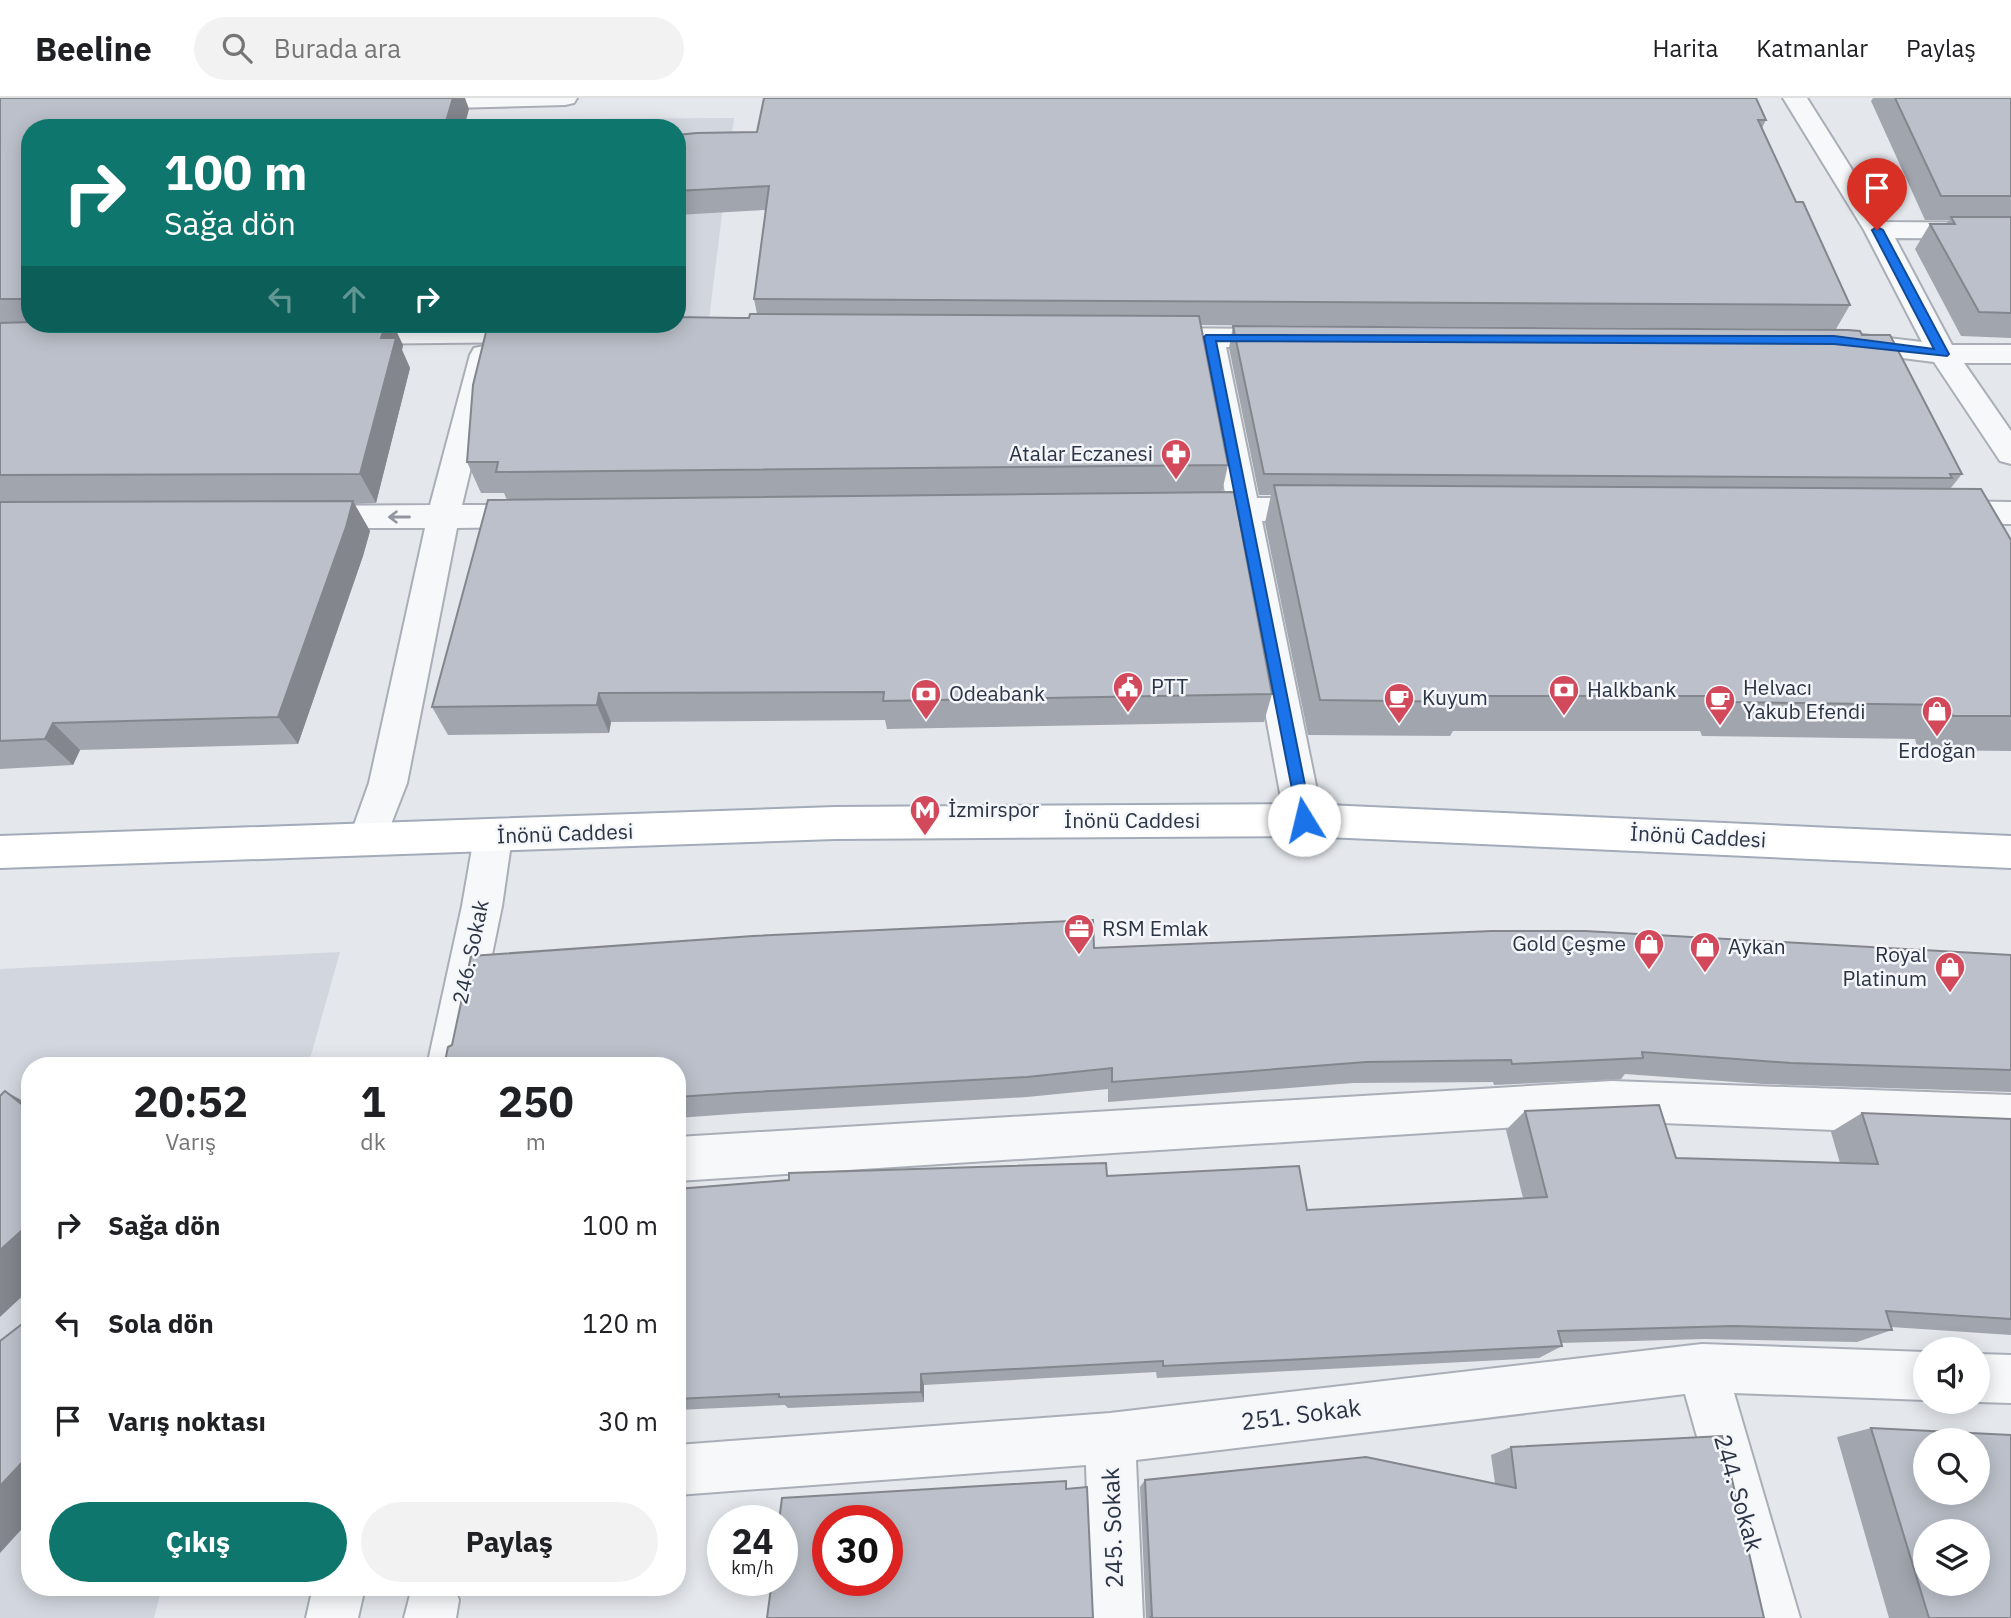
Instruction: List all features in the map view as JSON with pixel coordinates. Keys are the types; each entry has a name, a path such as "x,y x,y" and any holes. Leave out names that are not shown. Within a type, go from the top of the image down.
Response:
{"main road":[{"name":"İnönü Caddesi","path":"0,852 493,837 835,823 1304,820 2011,852"}],"street":[{"path":"385,102 522,105 565,98"},
{"path":"1795,98 1877,230 1943,354 2011,454"},
{"path":"1877,230 2011,231"},
{"path":"322,336 385,333"},
{"path":"368,839 388,783 443,517 489,333"},
{"path":"1127,337 1307,338"},
{"path":"1210,337 1304,820"},
{"path":"1820,340 1943,354 2011,355"},
{"path":"1161,510 1355,509"},
{"path":"1913,512 2011,513"},
{"path":"277,517 567,516"},
{"name":"246. Sokak","path":"449,1057 482,906 493,837"},
{"path":"686,1158 1612,1101 2011,1116"},
{"name":"251. Sokak","path":"686,1469 1110,1437 1702,1368 1913,1376"},
{"name":"244. Sokak","path":"1702,1368 1774,1618"},
{"path":"1990,1378 2011,1379"},
{"name":"245. Sokak","path":"1110,1437 1116,1618"},
{"path":"332,1618 336,1596"}],"shaded area":[{"path":"734,118 708,327 686,325 686,119 545,119"},
{"path":"340,952 311,1057 21,1057 21,1596 160,1596 154,1618 0,1618 0,969"}],"building":[{"path":"0,98 453,98 447,119 21,119 21,299 0,299"},
{"path":"764,98 1756,98 1766,120 1758,120 1796,202 1803,202 1850,305 754,299 769,186 686,191 686,134 757,132"},
{"path":"1895,98 2011,98 2011,196 1941,196"},
{"path":"1951,217 2011,217 2011,313 1979,312 1930,224 1955,224"},
{"path":"750,314 1199,316 1228,465 496,472 498,462 467,462 473,385 486,333 686,333 686,317 749,318"},
{"path":"21,322 21,333 383,333 381,338 396,338 360,474 0,475 0,323"},
{"path":"1233,326 1848,330 1860,331 1862,335 1890,335 1962,474 1950,474 1952,478 1264,474"},
{"path":"1274,485 1981,489 2011,540 2011,716 1953,716 1949,705 1728,702 1726,696 1466,696 1467,702 1320,700"},
{"path":"1234,492 1272,694 883,701 884,692 599,693 597,705 432,707 488,500"},
{"path":"353,501 278,717 53,723 45,739 0,741 0,502"},
{"path":"1093,920 1094,948 1492,931 1585,931 2011,955 2011,1070 1791,1063 1642,1052 1643,1058 1512,1064 1511,1060 1366,1062 1112,1082 1112,1068 1027,1077 686,1096 686,1057 446,1057 448,1047 452,1045 471,956 753,936"},
{"path":"5,1091 21,1104 21,1231 0,1250 0,1096"},
{"path":"1659,1105 1676,1158 1878,1164 1862,1113 2011,1119 2011,1319 1886,1311 1892,1330 1733,1326 1558,1331 1562,1346 1163,1366 1163,1361 921,1374 921,1392 686,1399 686,1188 789,1180 789,1173 1106,1163 1107,1176 1299,1166 1307,1210 1547,1197 1525,1111"},
{"path":"21,1325 21,1464 0,1486 0,1341"},
{"path":"1871,1428 1913,1430 1913,1505 1990,1505 1990,1434 2011,1435 2011,1618 1929,1618 1922,1596 1990,1596 1990,1519 1913,1519 1913,1566"},
{"path":"1722,1436 1764,1618 1150,1618 1145,1480 1366,1457 1516,1488 1511,1447"},
{"path":"1066,1481 1066,1489 1087,1487 1093,1618 767,1618 770,1596 798,1596 798,1505 781,1505 782,1498"}],"place":[{"name":"Atalar Eczanesi","path":"1176,481"},
{"name":"PTT","path":"1128,714"},
{"name":"Halkbank","path":"1564,717"},
{"name":"Odeabank","path":"926,721"},
{"name":"Kuyum","path":"1399,725"},
{"name":"Helvacı Yakub Efendi","path":"1720,727"},
{"name":"Erdoğan","path":"1937,738"},
{"name":"İzmirspor","path":"925,837"},
{"name":"RSM Emlak","path":"1079,956"},
{"name":"Gold Çeşme","path":"1649,971"},
{"name":"Aykan","path":"1705,974"},
{"name":"Royal Platinum","path":"1950,994"}],"route":[{"path":"1304,820 1210,337 1834,340 1943,354 1877,230"}]}
